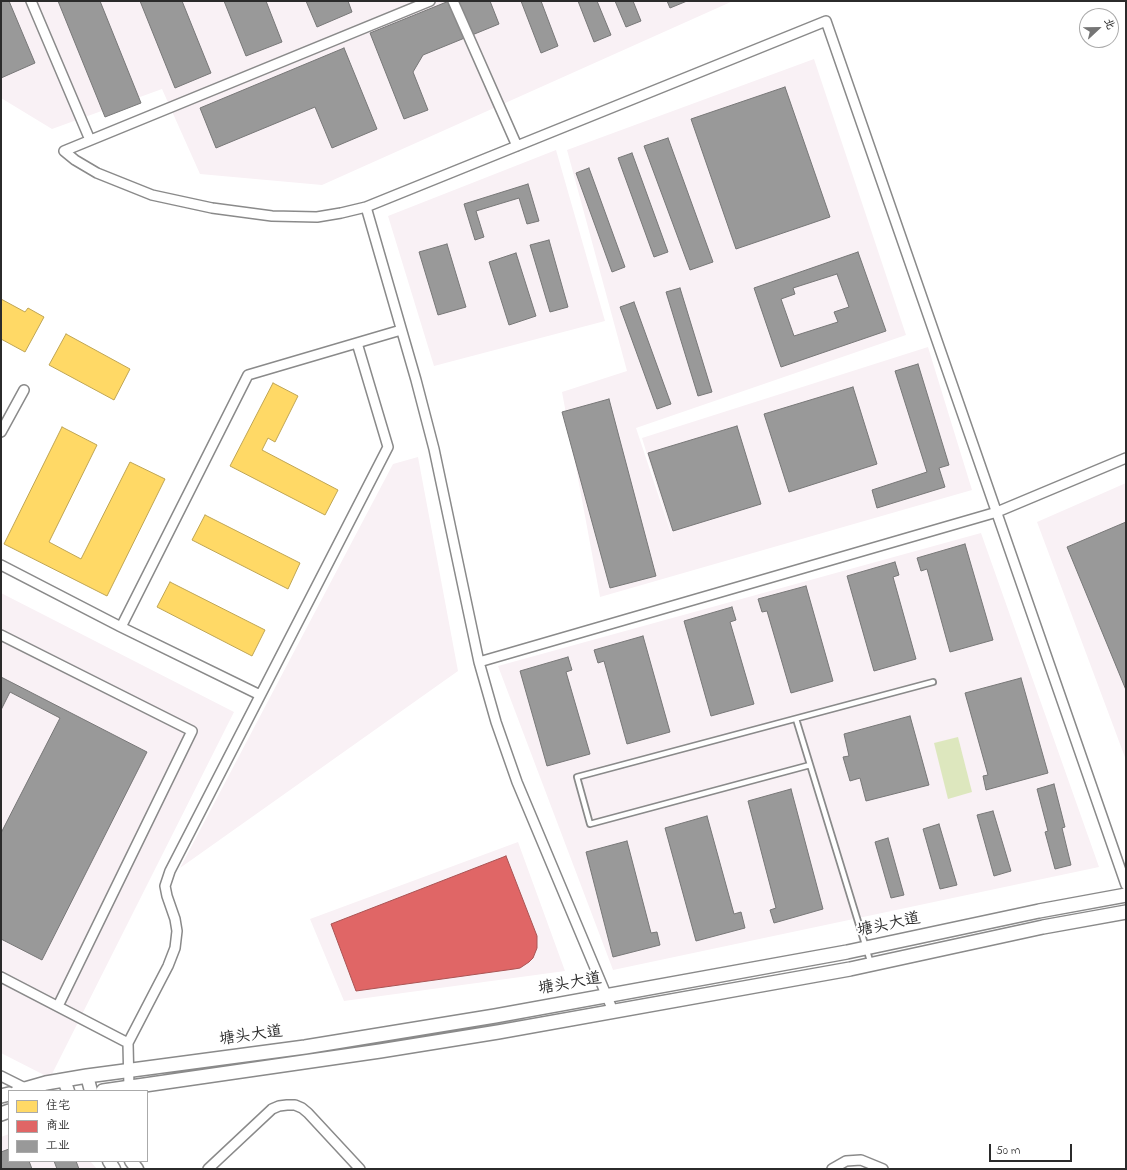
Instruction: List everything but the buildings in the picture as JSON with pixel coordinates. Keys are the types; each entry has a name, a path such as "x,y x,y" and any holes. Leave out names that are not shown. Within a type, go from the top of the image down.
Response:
{"main road":[{"name":"塘头大道","path":"25,1090 66,1085 87,1076 127,1072 312,1046 495,1016 866,948 1040,911 1126,895"},
{"name":"塘头大道","path":"112,1090 380,1052 871,964 1126,912"}],"street":[{"path":"31,1 90,140"},
{"path":"430,1 64,151 75,160 97,173 152,195 212,208 272,216 317,217 341,213 366,207 826,21 1126,885"},
{"path":"453,1 517,146"},
{"path":"366,207 434,449 479,662 496,722 517,782 613,1011"},
{"path":"121,627 248,375 401,330"},
{"path":"129,1088 127,1072 128,1043 168,966 175,948 177,931 176,919 167,896 165,886 170,871 388,447 357,343"},
{"path":"1,432 24,390"},
{"path":"479,662 997,512 1126,458"},
{"path":"1,565 121,627 260,695"},
{"path":"1,635 192,731 58,1006"},
{"path":"1,977 128,1043"},
{"path":"1,1076 25,1090"},
{"path":"87,1076 91,1090"},
{"path":"208,1169 272,1109 287,1105 295,1105 308,1113 360,1169"},
{"path":"832,1169 846,1161 861,1160 883,1169"}],"lane":[{"path":"810,765 590,824 577,777 933,682"},
{"path":"796,719 871,964"}],"shaded area":[{"path":"1,1 733,1 322,185 200,174 162,89 52,129 1,98"},
{"path":"814,59 906,335 636,428 675,545 642,438 928,347 972,490 600,597 562,392 627,371 567,150"},
{"path":"556,150 605,321 434,366 388,216"},
{"path":"418,457 458,671 180,868 393,464"},
{"path":"1126,483 1126,760 1037,522"},
{"path":"981,533 1099,867 613,970 498,666"},
{"path":"1,593 234,712 50,1078 1,1053"},
{"path":"518,842 565,971 344,1001 310,919"},
{"path":"8,1134 8,1162 91,1162 97,1169 1,1169 1,1137"}],"green space":[{"path":"958,737 972,792 948,799 934,743"}]}
